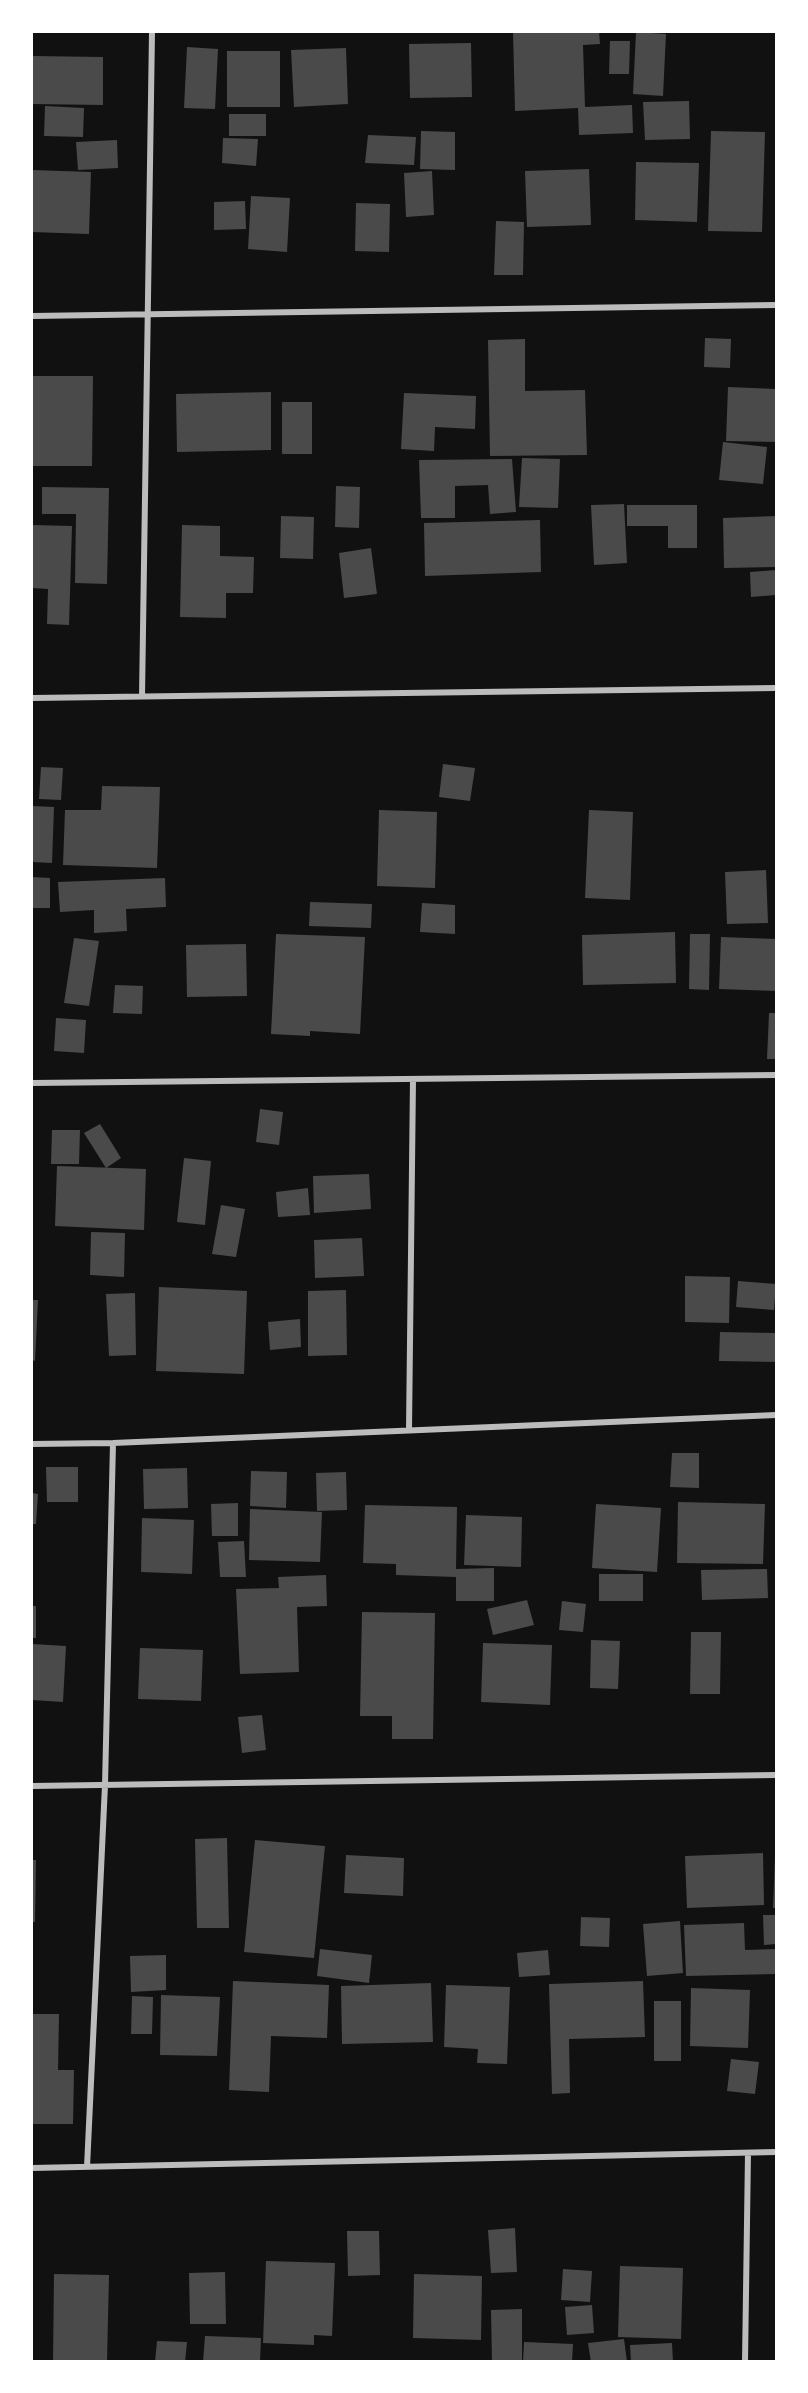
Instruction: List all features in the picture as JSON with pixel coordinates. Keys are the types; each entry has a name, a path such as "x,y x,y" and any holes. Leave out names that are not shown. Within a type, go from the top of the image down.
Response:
{"street":[{"path":"142,696 152,32"},
{"path":"32,316 777,305"},
{"path":"32,698 777,688"},
{"path":"32,1083 777,1075"},
{"path":"409,1430 413,1079"},
{"path":"32,1444 113,1443 777,1414"},
{"path":"87,2167 105,1785 113,1443"},
{"path":"32,1786 777,1775"},
{"path":"32,2168 777,2152"},
{"path":"745,2361 748,2153"}],"building":[{"path":"513,32 599,32 600,44 583,45 585,107 632,105 633,133 579,135 578,108 515,111"},
{"path":"636,32 666,34 663,96 633,94"},
{"path":"610,41 630,41 629,74 609,74"},
{"path":"471,43 472,97 410,98 409,44"},
{"path":"187,47 218,49 215,109 184,108"},
{"path":"346,48 348,104 294,107 291,50"},
{"path":"227,51 280,51 280,107 227,107"},
{"path":"32,56 103,57 103,105 32,104"},
{"path":"689,101 690,139 645,140 643,102"},
{"path":"45,106 84,108 83,137 44,136"},
{"path":"229,114 266,114 266,136 229,136"},
{"path":"421,131 455,132 455,170 420,169"},
{"path":"711,131 765,132 762,232 708,231"},
{"path":"368,135 416,137 414,165 365,163"},
{"path":"223,138 258,139 256,166 222,163"},
{"path":"117,140 118,168 78,170 76,142"},
{"path":"636,162 699,163 697,222 635,220"},
{"path":"589,169 591,225 527,227 525,171"},
{"path":"32,170 91,172 89,234 32,232"},
{"path":"432,171 434,215 406,217 404,173"},
{"path":"251,196 290,198 287,252 248,249"},
{"path":"245,201 246,229 214,230 214,202"},
{"path":"356,203 390,204 389,252 355,251"},
{"path":"496,221 524,222 523,275 494,275"},
{"path":"705,338 731,339 730,368 704,367"},
{"path":"525,339 525,391 585,390 587,455 490,456 488,340"},
{"path":"32,376 93,376 92,466 32,466"},
{"path":"728,387 776,389 776,442 726,441"},
{"path":"271,392 271,450 177,452 176,394"},
{"path":"404,393 476,396 475,429 435,427 434,451 401,449"},
{"path":"282,402 312,402 312,454 282,454"},
{"path":"723,442 767,447 763,484 719,480"},
{"path":"522,458 560,459 558,508 519,507"},
{"path":"512,459 516,512 490,514 488,485 455,486 455,518 421,518 419,460"},
{"path":"336,486 360,487 359,528 335,527"},
{"path":"42,487 109,488 107,584 75,583 76,514 42,514"},
{"path":"624,504 627,563 594,565 591,505"},
{"path":"627,505 697,505 697,548 668,548 668,526 627,526"},
{"path":"281,516 314,517 313,559 280,558"},
{"path":"776,516 776,567 724,568 723,518"},
{"path":"540,520 541,572 425,576 424,523"},
{"path":"32,525 72,526 69,625 47,624 48,589 32,588"},
{"path":"182,525 220,526 220,556 254,557 253,593 226,593 226,618 180,617"},
{"path":"371,548 377,594 344,598 339,553"},
{"path":"776,570 776,595 751,597 750,572"},
{"path":"443,764 475,768 470,801 439,797"},
{"path":"41,767 63,768 61,800 39,799"},
{"path":"102,786 160,787 157,868 63,865 65,810 101,810"},
{"path":"32,806 54,807 52,863 32,862"},
{"path":"379,810 437,812 435,888 377,886"},
{"path":"589,810 633,812 630,900 585,898"},
{"path":"766,870 768,923 727,924 725,872"},
{"path":"32,877 50,878 50,908 32,908"},
{"path":"165,878 166,907 126,909 127,931 94,933 94,910 60,912 58,882"},
{"path":"310,902 372,904 371,928 309,926"},
{"path":"422,903 455,905 455,934 420,932"},
{"path":"675,932 676,983 583,985 582,935"},
{"path":"276,934 365,937 360,1034 310,1031 310,1036 271,1034"},
{"path":"690,934 710,934 709,990 689,989"},
{"path":"721,937 776,939 776,991 719,989"},
{"path":"74,938 99,941 89,1006 64,1003"},
{"path":"246,944 247,996 187,997 186,945"},
{"path":"115,985 143,986 142,1014 113,1013"},
{"path":"769,1013 776,1013 776,1059 767,1059"},
{"path":"56,1018 86,1020 84,1053 54,1051"},
{"path":"260,1109 283,1112 279,1145 256,1142"},
{"path":"100,1124 121,1158 106,1168 84,1133"},
{"path":"52,1130 80,1130 79,1164 51,1164"},
{"path":"184,1158 211,1161 205,1225 177,1222"},
{"path":"57,1166 146,1169 144,1230 55,1226"},
{"path":"369,1174 371,1209 314,1213 313,1176"},
{"path":"308,1188 310,1215 278,1217 276,1192"},
{"path":"221,1205 245,1209 236,1257 212,1254"},
{"path":"91,1232 125,1233 124,1277 90,1275"},
{"path":"362,1238 364,1276 315,1278 314,1240"},
{"path":"685,1276 730,1277 729,1323 685,1322"},
{"path":"738,1281 776,1284 774,1310 736,1307"},
{"path":"159,1287 247,1291 244,1374 156,1371"},
{"path":"346,1290 347,1355 308,1356 308,1291"},
{"path":"135,1293 136,1355 109,1356 106,1294"},
{"path":"32,1300 38,1300 35,1361 32,1360"},
{"path":"300,1319 301,1347 270,1350 268,1322"},
{"path":"720,1332 776,1333 776,1362 719,1361"},
{"path":"672,1453 699,1453 699,1488 670,1487"},
{"path":"46,1467 78,1467 78,1502 47,1502"},
{"path":"187,1468 188,1508 144,1509 143,1469"},
{"path":"251,1471 287,1472 286,1508 250,1506"},
{"path":"346,1472 347,1510 317,1511 316,1473"},
{"path":"32,1493 38,1494 36,1524 32,1524"},
{"path":"678,1502 765,1504 763,1564 677,1563"},
{"path":"238,1503 238,1536 212,1536 211,1504"},
{"path":"596,1504 661,1508 657,1572 592,1568"},
{"path":"365,1505 457,1507 456,1569 494,1568 494,1601 456,1601 456,1577 396,1575 396,1564 363,1563"},
{"path":"250,1509 322,1512 320,1562 249,1560"},
{"path":"466,1515 522,1517 521,1567 464,1565"},
{"path":"142,1518 194,1520 192,1574 141,1572"},
{"path":"244,1541 246,1577 220,1577 218,1542"},
{"path":"767,1569 768,1598 702,1600 701,1570"},
{"path":"599,1574 643,1574 643,1601 599,1601"},
{"path":"326,1575 327,1606 297,1607 299,1672 240,1674 236,1589 279,1588 278,1577"},
{"path":"527,1600 534,1625 493,1635 487,1609"},
{"path":"562,1601 586,1604 583,1632 559,1630"},
{"path":"32,1606 36,1606 36,1638 32,1638"},
{"path":"362,1612 435,1613 433,1739 392,1739 392,1716 360,1716"},
{"path":"691,1632 721,1632 720,1694 690,1694"},
{"path":"591,1640 620,1641 618,1689 590,1688"},
{"path":"483,1643 552,1645 550,1705 481,1702"},
{"path":"32,1644 66,1646 63,1702 32,1700"},
{"path":"140,1648 203,1650 201,1701 138,1699"},
{"path":"262,1715 266,1750 242,1753 238,1717"},
{"path":"227,1838 229,1928 197,1928 195,1839"},
{"path":"255,1840 325,1846 314,1958 244,1952"},
{"path":"763,1853 764,1905 687,1908 685,1856"},
{"path":"346,1855 404,1858 403,1896 344,1893"},
{"path":"775,1856 776,1908 773,1908"},
{"path":"32,1860 36,1860 35,1922 32,1922"},
{"path":"763,1915 776,1915 776,1944 764,1945"},
{"path":"581,1917 610,1918 609,1947 580,1946"},
{"path":"680,1921 683,1973 647,1976 643,1924"},
{"path":"744,1923 745,1950 776,1949 776,1974 686,1976 684,1925"},
{"path":"320,1949 372,1955 369,1983 317,1976"},
{"path":"548,1950 550,1975 519,1977 517,1953"},
{"path":"166,1955 166,1990 131,1992 130,1956"},
{"path":"233,1981 329,1985 327,2038 271,2036 269,2092 229,2090"},
{"path":"643,1981 645,2037 569,2039 570,2093 552,2094 549,1984"},
{"path":"431,1983 433,2042 342,2044 341,1986"},
{"path":"446,1985 510,1987 507,2064 477,2063 478,2049 444,2047"},
{"path":"691,1988 750,1990 748,2048 690,2046"},
{"path":"161,1995 220,1997 217,2056 160,2055"},
{"path":"132,1996 153,1997 152,2034 131,2034"},
{"path":"654,2001 681,2001 681,2061 654,2061"},
{"path":"32,2014 59,2014 58,2070 74,2070 73,2124 32,2124"},
{"path":"731,2059 759,2062 755,2094 727,2091"},
{"path":"515,2228 517,2272 491,2273 488,2230"},
{"path":"347,2231 379,2231 380,2275 348,2276"},
{"path":"266,2261 335,2263 332,2336 314,2335 314,2345 263,2343"},
{"path":"620,2266 683,2268 681,2339 618,2337"},
{"path":"563,2269 592,2271 590,2302 561,2300"},
{"path":"225,2272 226,2324 190,2324 189,2273"},
{"path":"54,2274 109,2275 107,2362 53,2362"},
{"path":"414,2274 482,2276 481,2340 413,2338"},
{"path":"592,2305 594,2333 567,2335 565,2307"},
{"path":"522,2309 522,2362 492,2362 491,2310"},
{"path":"205,2336 261,2338 260,2362 203,2362"},
{"path":"624,2339 627,2362 591,2362 588,2343"},
{"path":"157,2341 187,2342 185,2362 155,2362"},
{"path":"524,2342 573,2344 572,2362 523,2362"},
{"path":"672,2343 673,2362 631,2362 630,2345"}]}
